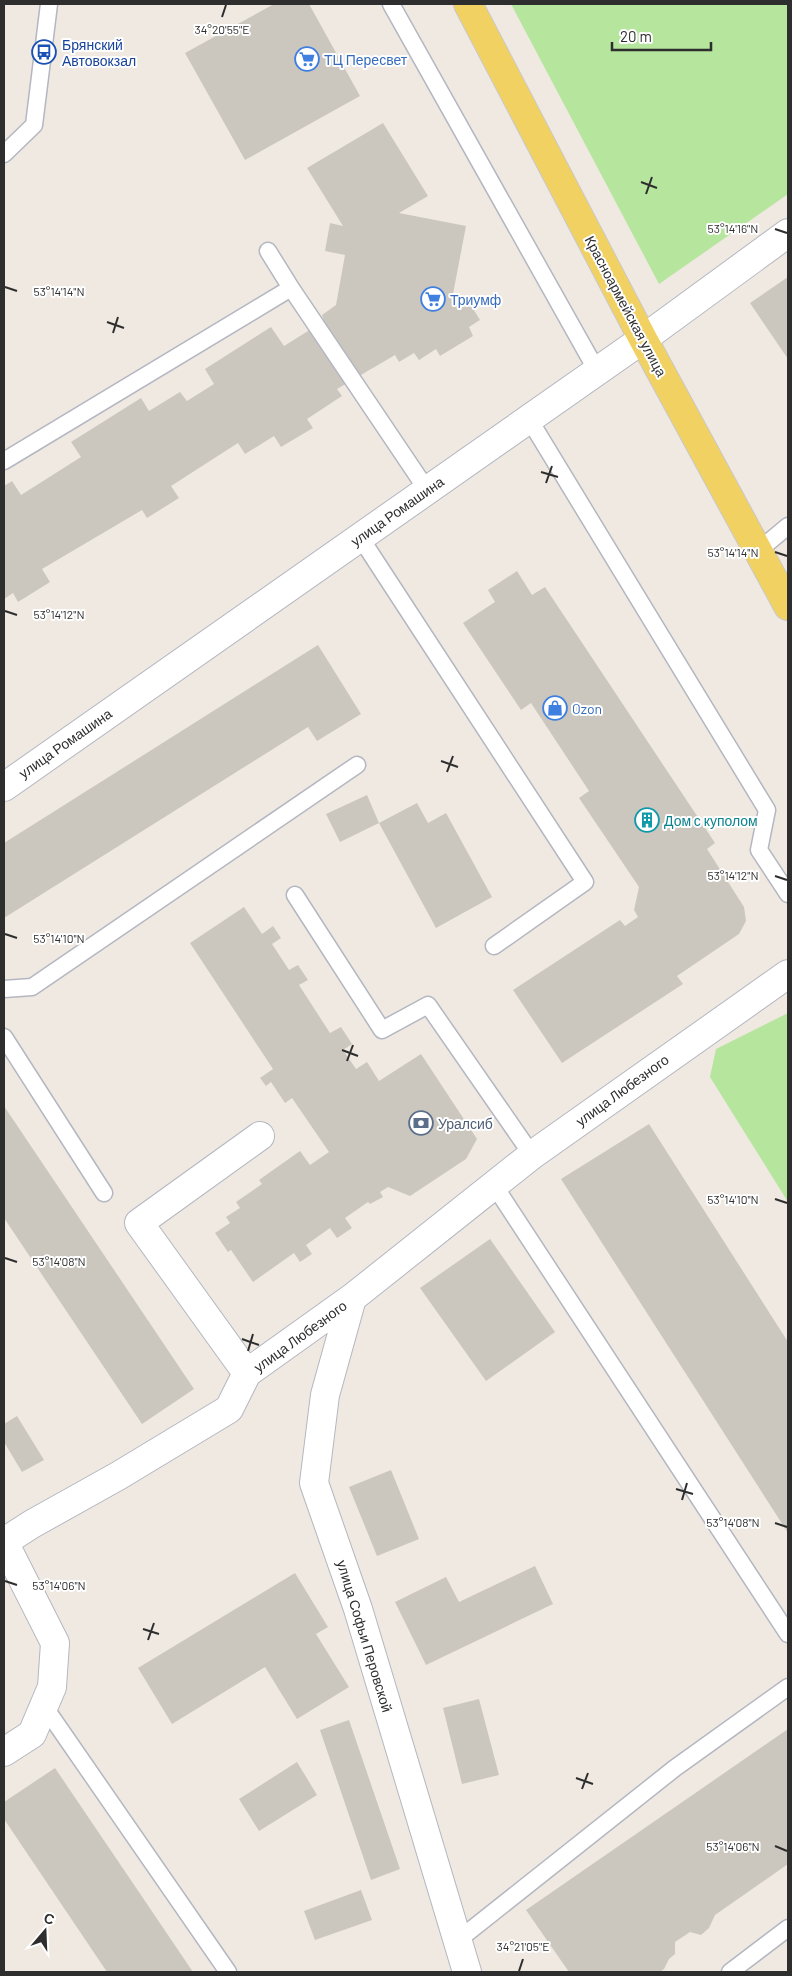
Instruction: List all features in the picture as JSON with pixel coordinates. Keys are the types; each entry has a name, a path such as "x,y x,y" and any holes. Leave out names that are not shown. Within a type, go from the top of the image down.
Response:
{"main road":[{"name":"Красноармейская улица","path":"468,4 643,339 788,606"}],"street":[{"name":"улица Ромашина","path":"4,787 643,339 788,233"},
{"name":"улица Любезного","path":"4,1752 32,1734 52,1687 55,1643 4,1542 229,1409 247,1373 352,1298 532,1155 788,974"},
{"path":"247,1373 139,1223 260,1136"},
{"name":"улица Софьи Перовской","path":"352,1298 325,1395 314,1483 358,1609 467,1972"}],"lane":[{"path":"4,154 34,125 49,4"},
{"path":"391,4 597,371"},
{"path":"268,251 427,490"},
{"path":"4,461 291,288"},
{"path":"529,419 768,810 759,850 788,894"},
{"path":"759,550 788,526"},
{"path":"360,538 585,882 494,946"},
{"path":"4,990 32,987 357,765"},
{"path":"295,895 382,1030 428,1006 532,1155"},
{"path":"4,1037 104,1193"},
{"path":"494,1185 788,1634"},
{"path":"457,1941 675,1768 788,1687"},
{"path":"44,1706 228,1972"},
{"path":"730,1972 788,1928"}],"green space":[{"path":"511,4 788,4 788,194 659,284"},
{"path":"788,1013 788,1202 710,1077 716,1049"}],"building":[{"path":"274,4 309,4 360,96 245,160 185,53"},
{"path":"383,123 428,196 399,213 466,226 453,294 465,296 480,320 469,327 473,336 440,356 436,349 419,360 414,353 399,362 395,355 337,389 342,396 307,419 313,428 281,447 274,436 245,454 238,443 171,486 179,498 147,518 142,510 42,569 50,582 18,602 13,593 4,599 4,486 12,481 21,495 81,457 71,442 141,398 149,411 180,392 187,401 214,384 205,369 271,327 284,346 324,321 322,315 336,305 345,255 325,251 330,223 343,226 307,168"},
{"path":"788,277 788,359 750,303"},
{"name":"Дом с куполом","path":"517,571 532,595 545,587 715,843 707,849 744,907 746,921 739,934 677,976 683,984 562,1063 513,990 620,920 625,926 638,917 634,910 639,887 579,798 589,791 531,703 521,710 463,623 495,602 488,590"},
{"path":"318,645 361,714 317,741 308,727 4,918 4,843"},
{"path":"367,795 379,823 340,842 326,814"},
{"path":"417,803 428,823 446,813 492,897 436,928 379,823"},
{"path":"244,907 262,934 273,926 281,938 272,944 289,970 298,965 308,980 299,985 330,1033 341,1027 352,1044 343,1050 356,1069 367,1062 379,1081 421,1054 477,1139 466,1159 410,1196 388,1187 380,1192 383,1197 370,1204 368,1202 345,1218 352,1228 337,1238 330,1228 306,1245 312,1254 300,1262 294,1253 253,1282 231,1250 228,1252 215,1233 230,1223 226,1217 240,1208 236,1202 262,1184 259,1180 300,1151 310,1165 329,1152 292,1098 285,1103 271,1082 266,1086 260,1078 273,1069 190,943"},
{"path":"4,1106 194,1389 142,1424 4,1218"},
{"path":"649,1124 788,1342 788,1533 561,1179"},
{"path":"490,1239 555,1332 486,1381 420,1288"},
{"path":"17,1416 44,1460 22,1472 4,1442 4,1424"},
{"path":"391,1470 419,1539 377,1556 349,1487"},
{"path":"535,1566 553,1604 426,1665 395,1602 446,1577 459,1602"},
{"path":"295,1573 328,1627 316,1634 349,1687 297,1719 265,1667 172,1724 138,1668"},
{"path":"479,1699 499,1775 462,1784 443,1708"},
{"path":"349,1720 400,1869 371,1880 320,1730"},
{"path":"788,1729 788,1864 715,1915 709,1928 701,1935 690,1932 675,1942 675,1954 660,1972 569,1972 526,1910"},
{"path":"297,1762 317,1795 259,1831 239,1799"},
{"path":"55,1768 193,1972 107,1972 4,1819 4,1802"},
{"path":"361,1890 372,1920 315,1940 304,1911"}],"place":[{"name":"Брянский Автовокзал","path":"44,52"},
{"name":"ТЦ Пересвет","path":"307,59"},
{"name":"Триумф","path":"433,299"},
{"name":"Ozon","path":"555,708"},
{"name":"Дом с куполом","path":"647,820"},
{"name":"Уралсиб","path":"421,1123"}]}
